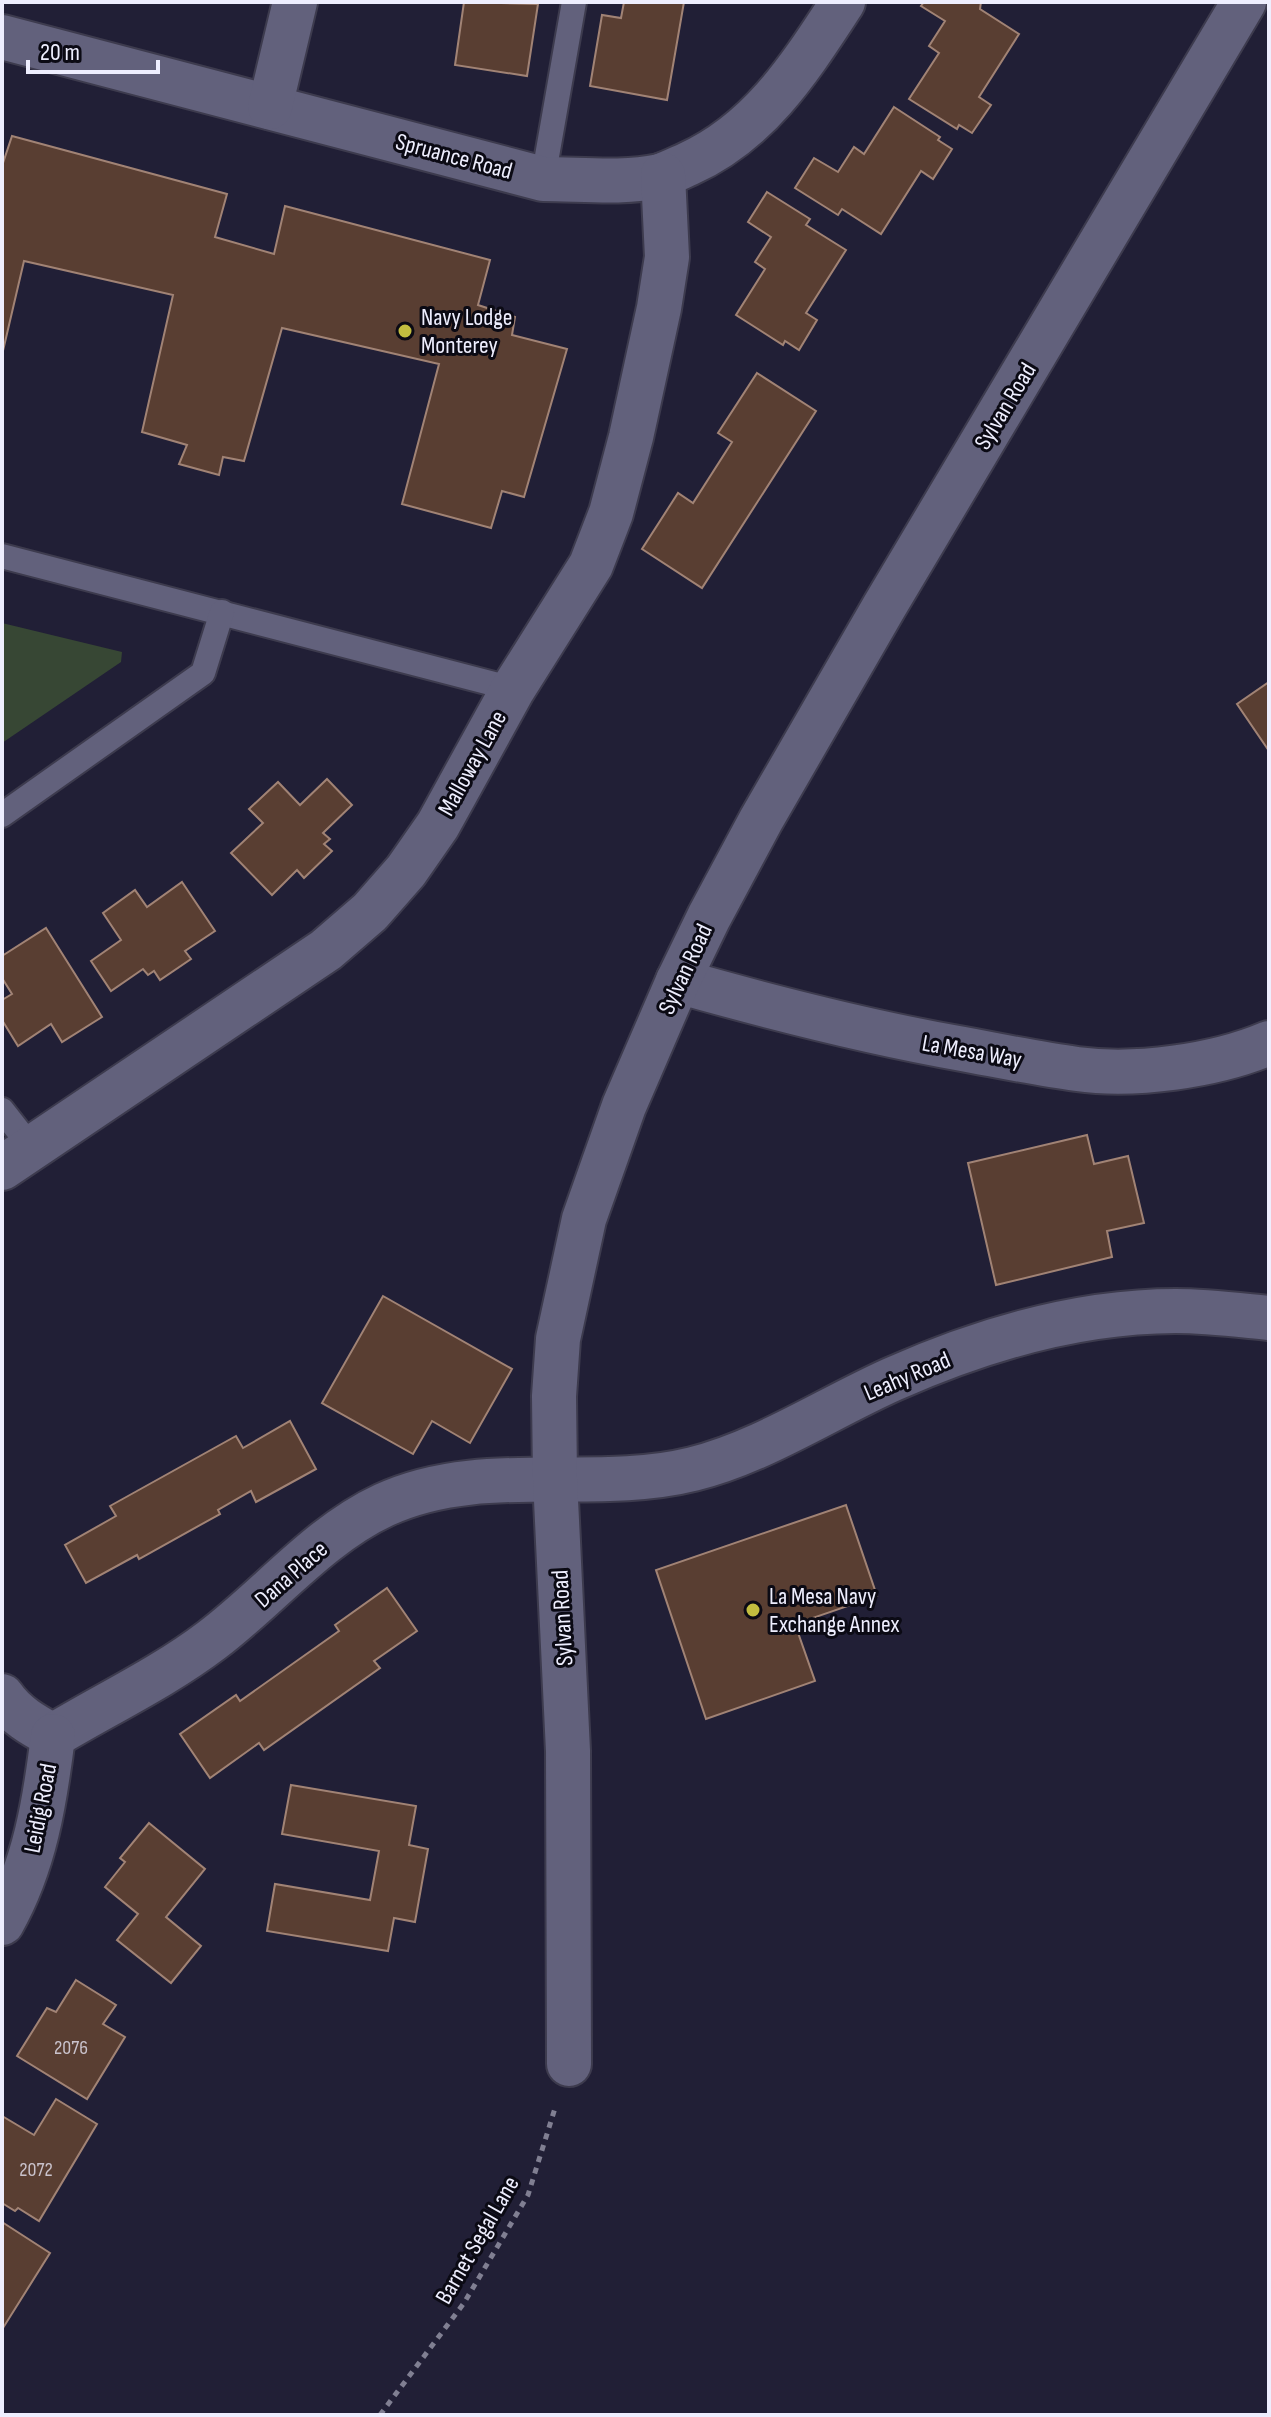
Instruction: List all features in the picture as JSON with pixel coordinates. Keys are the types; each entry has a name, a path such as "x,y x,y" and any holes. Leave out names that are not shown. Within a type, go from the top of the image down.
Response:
{"street":[{"path":"270,107 295,2"},
{"name":"Spruance Road","path":"2,37 543,179 633,180 663,175 704,157 750,125 792,79 843,2"},
{"name":"Sylvan Road","path":"569,2064 568,1751 554,1396 558,1339 580,1233 619,1119 678,981 761,820 1244,2"},
{"name":"Malloway Lane","path":"17,1158 326,950 370,912 406,871 438,825 513,689 591,565 611,513 631,437 667,257 663,175"},
{"name":"La Mesa Way","path":"678,981 887,1036 1080,1070 1144,1070 1203,1062 1269,1043"},
{"name":"Leahy Road","path":"555,1479 608,1478 693,1469 734,1455 894,1379 967,1350 1036,1330 1110,1316 1176,1311 1269,1318"},
{"name":"Dana Place","path":"53,1736 178,1665 254,1607 350,1525 385,1504 470,1483 555,1479"},
{"path":"2,1696 27,1721 53,1736"},
{"name":"Leidig Road","path":"2,1923 29,1864 43,1811 53,1736"}],"lane":[{"path":"543,179 574,2"},
{"path":"2,556 513,689"},
{"path":"2,815 203,673 222,612"},
{"path":"2,1110 17,1158"}],"path":[{"name":"Barnet Segal Lane","path":"380,2415 464,2303 528,2195 569,2064"}],"green space":[{"path":"2,623 122,652 121,662 2,743"}],"building":[{"path":"464,2 538,4 527,76 455,65"},
{"path":"624,2 684,2 667,100 590,86 602,15 621,18"},
{"path":"924,2 981,2 980,9 1019,34 979,97 991,105 972,133 959,125 957,129 909,99 939,53 929,46 945,21 921,6"},
{"path":"894,107 940,137 938,140 952,149 933,179 921,171 881,234 842,209 838,215 795,188 814,158 838,172 854,147 864,154"},
{"name":"Navy Lodge Monterey","path":"12,136 227,194 215,237 274,254 285,206 490,260 478,305 515,317 512,335 567,349 524,497 502,491 491,528 402,504 439,364 282,328 244,461 223,457 219,475 179,464 187,445 142,432 173,295 24,261 2,355 2,166"},
{"path":"767,192 810,219 806,225 846,250 806,313 817,320 799,350 785,341 783,345 736,315 765,269 755,262 771,237 748,222"},
{"path":"757,373 816,411 702,588 642,549 678,493 693,503 732,442 718,433"},
{"path":"1269,682 1269,751 1237,704"},
{"path":"327,779 352,805 323,833 330,839 324,844 332,851 304,878 297,870 272,895 231,853 263,823 249,809 278,782 300,805"},
{"path":"182,882 215,931 185,951 191,959 160,980 154,971 148,975 143,969 111,991 91,961 121,940 103,913 135,890 147,907"},
{"path":"46,928 102,1017 62,1042 51,1024 18,1046 2,1020 2,1000 12,994 2,978 2,956"},
{"path":"1087,1135 1094,1164 1128,1156 1144,1223 1107,1231 1112,1257 996,1285 968,1163"},
{"path":"383,1296 512,1369 470,1443 432,1421 413,1454 322,1403"},
{"path":"290,1421 316,1469 256,1502 251,1491 218,1510 220,1514 139,1559 137,1555 86,1583 65,1545 116,1516 110,1506 236,1436 243,1448"},
{"name":"La Mesa Navy Exchange Annex","path":"846,1505 877,1596 795,1624 815,1681 706,1719 656,1570"},
{"path":"387,1588 417,1631 374,1661 380,1668 264,1750 259,1743 210,1778 180,1734 236,1695 240,1701 339,1631 335,1625"},
{"path":"291,1785 416,1806 409,1845 428,1849 415,1922 394,1918 388,1951 267,1931 275,1884 370,1900 379,1851 282,1834"},
{"path":"149,1823 205,1869 166,1917 201,1946 171,1983 117,1940 138,1914 105,1887 125,1862 120,1858"},
{"path":"76,1980 116,2005 103,2024 125,2037 87,2099 17,2056 47,2008 56,2012"},
{"path":"56,2099 97,2124 39,2221 18,2208 15,2211 2,2203 2,2116 34,2135"},
{"path":"2,2222 50,2253 3,2328 2,2327"}],"place":[{"name":"Navy Lodge Monterey","path":"405,331"},
{"name":"La Mesa Navy Exchange Annex","path":"753,1610"}]}
